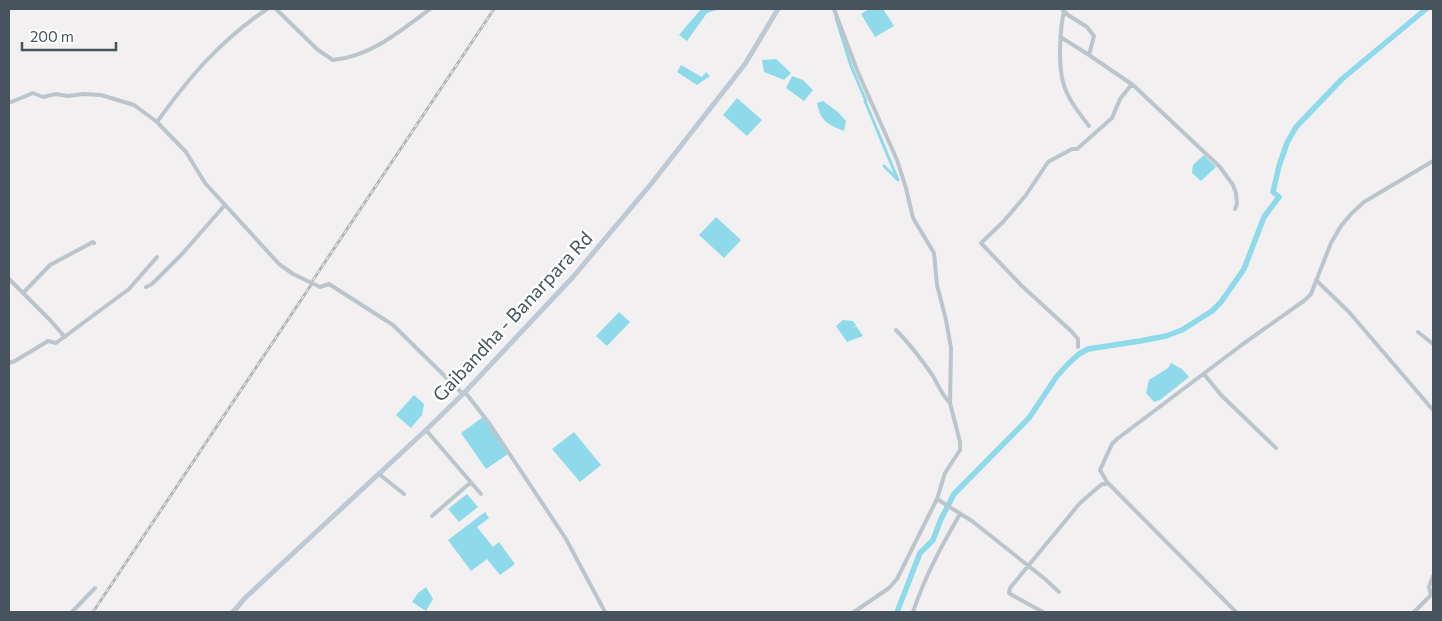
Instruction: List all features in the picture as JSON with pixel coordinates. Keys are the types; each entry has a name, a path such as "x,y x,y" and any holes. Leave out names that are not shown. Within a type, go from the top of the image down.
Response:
{"main road":[{"name":"Gaibandha - Banarpara Rd","path":"233,612 245,598 464,393 573,277 635,207 745,64 778,9"}],"street":[{"path":"157,122 185,84 206,60 227,40 267,9"},
{"path":"276,9 318,50 333,60 352,57 393,36 430,9"},
{"path":"1063,10 1060,29 1063,82 1072,103 1089,126"},
{"path":"1063,10 1087,27 1094,36 1089,56"},
{"path":"835,11 857,70 897,160 913,218 934,253 937,285 951,348 950,403 960,442 960,450 945,473 938,499 897,579 889,588 854,612"},
{"path":"1062,38 1132,84 1220,167 1233,185 1236,193 1237,204 1235,209"},
{"path":"1078,347 1078,339 1071,331 1021,285 981,243 1004,222 1026,195 1048,162 1077,148 1112,118 1120,99 1132,84"},
{"path":"9,103 33,93 43,97 56,94 101,96 134,105 157,122 186,152 205,183 279,264 293,274 320,286 329,284 393,325 464,393 488,423 566,539 605,612"},
{"path":"702,120 706,125"},
{"path":"1236,612 1107,482 1100,470 1112,444 1311,294 1331,243 1351,214 1364,202 1433,161"},
{"path":"146,287 152,284 182,254 225,205"},
{"path":"23,293 50,265 92,242 94,243"},
{"path":"9,363 16,361 48,341 56,343 65,337 129,289 157,257"},
{"path":"9,280 65,337"},
{"path":"1316,280 1349,312 1433,410"},
{"path":"896,330 906,340 932,375 945,398 950,403"},
{"path":"1418,332 1433,344"},
{"path":"1204,374 1222,395 1276,448"},
{"path":"426,430 481,494"},
{"path":"379,474 404,494"},
{"path":"1043,612 1009,593 1010,588 1080,503 1107,482"},
{"path":"432,516 470,483"},
{"path":"938,499 972,521 1029,565 1059,592"},
{"path":"913,612 934,559 959,513"},
{"path":"1414,612 1430,595 1429,586 1433,576"},
{"path":"72,612 95,588"}],"water":[{"path":"701,9 720,9 707,13 687,41 679,35"},
{"path":"869,9 883,9 894,26 875,37 861,14"},
{"path":"776,59 791,73 784,80 764,72 762,60"},
{"path":"681,65 702,77 706,72 710,76 697,85 677,72"},
{"path":"792,76 803,80 813,90 804,101 786,88"},
{"path":"737,98 762,120 747,136 723,115"},
{"path":"823,101 838,112 846,121 844,131 829,124 823,118 817,103"},
{"path":"1204,155 1216,167 1201,181 1192,173 1193,165"},
{"path":"716,217 741,240 724,258 699,235"},
{"path":"619,312 630,322 607,346 596,336"},
{"path":"843,320 853,321 856,325 852,328 856,326 863,336 847,342 836,326"},
{"path":"1171,363 1182,369 1189,377 1160,400 1154,402 1146,393 1149,380 1168,368"},
{"path":"414,395 424,404 422,415 411,428 396,415"},
{"path":"483,417 508,454 486,469 461,433"},
{"path":"574,432 601,465 580,482 552,449"},
{"path":"467,494 478,507 459,522 448,509"},
{"path":"485,512 489,518 477,527 493,547 499,542 515,564 500,575 487,559 471,571 448,540"},
{"path":"426,587 433,599 426,611 412,602 418,593"}],"waterway":[{"path":"897,612 920,553 933,540 954,494 1029,418 1057,376 1069,363 1088,349 1166,336 1182,330 1212,311 1221,302 1244,269 1264,217 1279,197 1273,192 1279,166 1287,143 1296,127 1342,79 1426,9"},
{"path":"836,18 851,66 866,101"},
{"path":"865,101 898,180 884,166"}],"railway":[{"path":"313,280 494,9"},
{"path":"93,612 311,285"}]}
